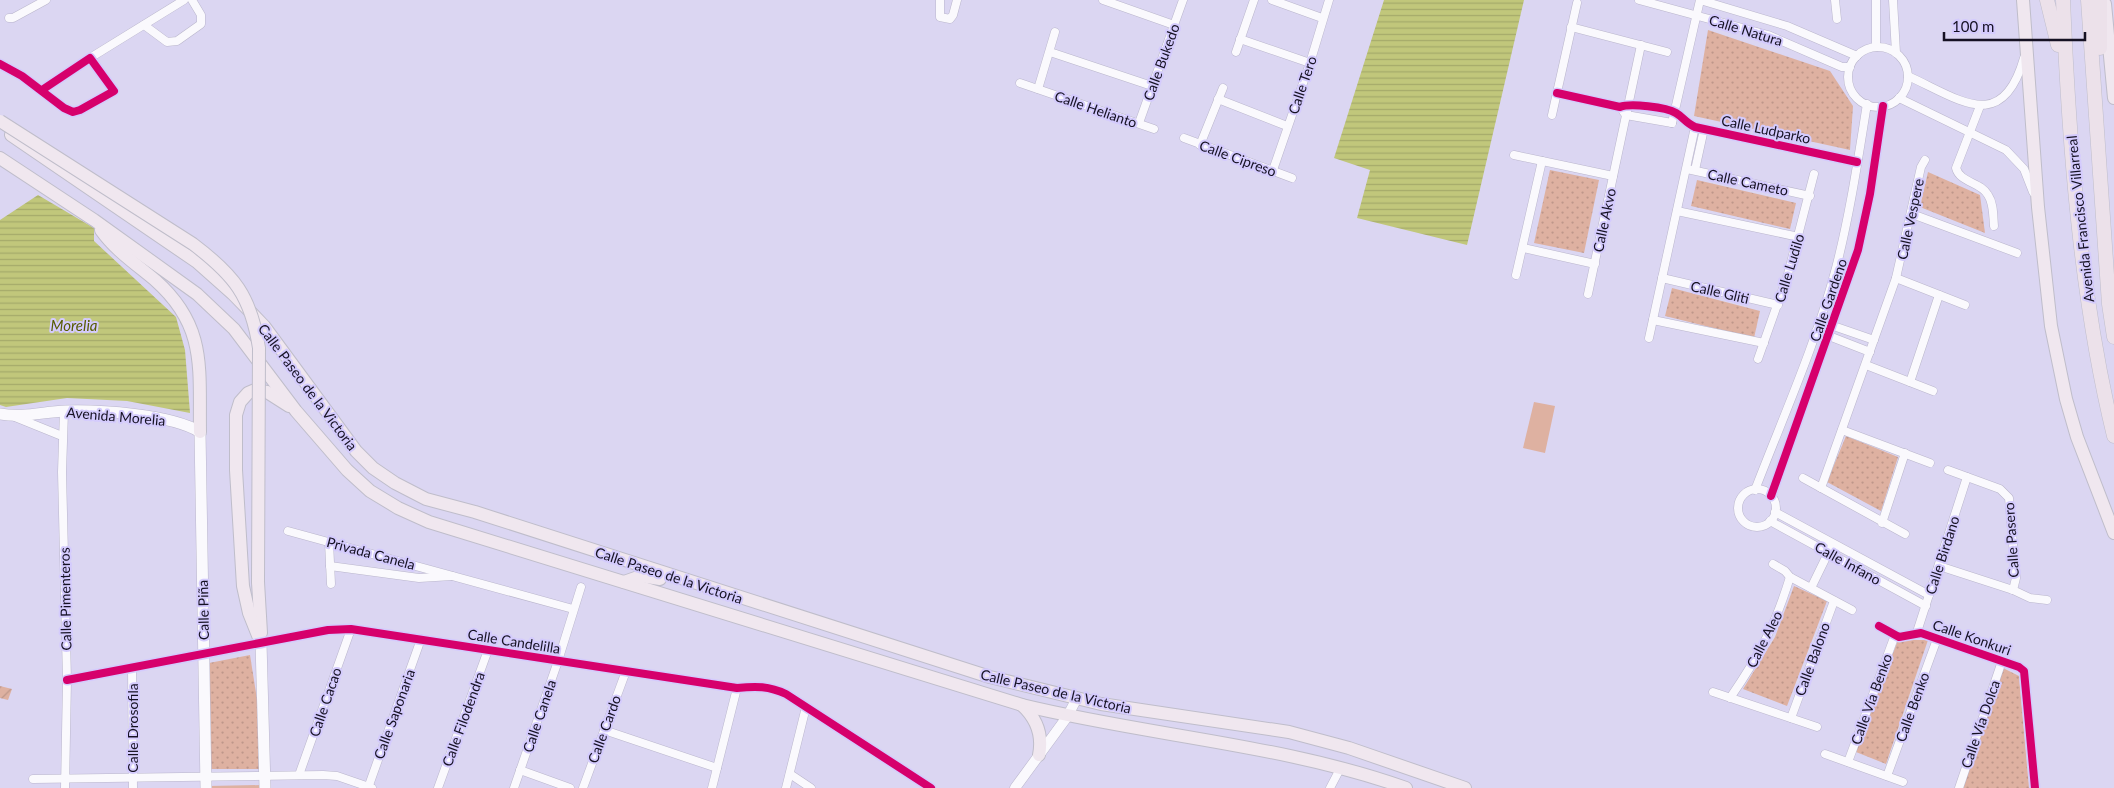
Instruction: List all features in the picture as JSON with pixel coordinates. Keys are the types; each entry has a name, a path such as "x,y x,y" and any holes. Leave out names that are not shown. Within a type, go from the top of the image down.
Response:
{"highway":[{"path":"2047,0 2066,73"},
{"name":"Avenida Francisco Villarreal","path":"2063,0 2066,73 2088,300 2096,358 2114,436"},
{"name":"Avenida Francisco Villarreal","path":"2088,0 2109,304 2114,337"},
{"path":"2097,120 2100,100 2100,0"}],"main road":[{"path":"2023,0 2038,207 2051,326 2063,390 2088,469 2114,534"},
{"path":"2105,0 2114,98"},
{"path":"0,121 220,264 236,284 248,304 256,326 259,348 258,582 265,788"},
{"name":"Calle Paseo de la Victoria","path":"0,127 197,262 233,294 264,326 356,451 395,483 426,499 475,512 697,585 990,677 1100,704 1289,732 1349,748 1465,788"},
{"name":"Calle Paseo de la Victoria","path":"0,158 94,220 198,294 234,329 296,411 347,470 370,491 398,508 429,522 1022,705 1067,716 1271,752 1341,767 1406,788"},
{"path":"94,220 113,245 170,294 186,317 198,351 200,432"},
{"path":"261,643 249,613 243,586 236,470 236,415 240,402 248,393 255,390 267,392 296,411"},
{"name":"Avenida Morelia","path":"0,414 13,416 64,411 102,412 176,421 200,432"},
{"name":"Calle Piña","path":"200,432 206,782"},
{"path":"624,582 641,576 697,585"},
{"path":"818,643 838,642 882,655 896,653 899,648"},
{"path":"1022,705 1030,713 1038,729 1041,744 1039,755"}],"street":[{"path":"9,18 13,18 46,0"},
{"path":"42,90 184,0"},
{"path":"144,25 167,42 172,42 201,24 202,20 192,0"},
{"path":"940,0 938,14 942,19 950,19 954,15 957,0"},
{"path":"1103,0 1174,25"},
{"name":"Calle Bukedo","path":"1139,123 1183,0"},
{"path":"1236,52 1254,0"},
{"path":"1272,0 1322,18"},
{"name":"Calle Tero","path":"1273,170 1310,63 1322,18 1329,0"},
{"name":"Calle Natura","path":"1639,0 1768,35 1842,67 1850,67"},
{"path":"1620,107 1626,115 1672,123 1678,115 1700,0"},
{"name":"Calle Natura","path":"1700,0 1787,26 1856,56"},
{"path":"1835,0 1837,19"},
{"path":"1876,0 1876,47"},
{"path":"1893,0 1896,53"},
{"path":"1552,116 1577,3"},
{"path":"1571,27 1667,52"},
{"name":"Calle Helianto","path":"1038,89 1055,32"},
{"path":"1240,39 1310,63"},
{"name":"Calle Akvo","path":"1588,294 1641,45"},
{"path":"1876,47 1887,48 1896,53 1906,66 1908,76 1906,88 1899,98 1883,106 1867,104 1858,98 1851,89 1848,78 1850,67 1856,56 1876,47"},
{"path":"1908,76 1967,104 1980,106 2003,98 2011,90 2018,77 2026,48"},
{"path":"1050,52 1152,86"},
{"path":"0,64 42,90 64,108 73,112 114,91 90,58"},
{"name":"Calle Helianto","path":"1020,83 1154,129"},
{"path":"1200,145 1223,88"},
{"path":"1557,92 1620,107 1629,104 1678,115"},
{"path":"1899,98 2006,150 2017,159 2024,169 2038,207"},
{"path":"1218,99 1288,126"},
{"name":"Calle Gardeno","path":"1755,490 1816,331 1836,269 1848,219 1867,104"},
{"name":"Calle Gardeno","path":"1771,496 1833,326 1863,232 1883,106"},
{"path":"1980,106 1957,162 1958,173 1988,194 1991,201 1994,226"},
{"name":"Calle Ludparko","path":"1678,115 1695,127 1857,162"},
{"name":"Calle Ludparko","path":"1691,169 1695,127"},
{"name":"Calle Ludparko","path":"1649,338 1677,211 1704,129"},
{"name":"Calle Cipreso","path":"1184,138 1292,178"},
{"name":"Calle Akvo","path":"1514,155 1613,176"},
{"name":"Calle Vespere","path":"1821,488 1896,278 1912,214 1921,167 1925,160"},
{"path":"1516,275 1542,161"},
{"name":"Calle Cameto","path":"1691,169 1810,196"},
{"name":"Calle Ludilo","path":"1758,359 1778,305 1799,237 1814,174"},
{"path":"1677,211 1799,237"},
{"path":"1912,214 2017,253"},
{"name":"Calle Akvo","path":"1523,248 1595,264"},
{"name":"Calle Gliti","path":"1662,278 1778,305"},
{"name":"Calle Vespere","path":"1896,278 1965,305"},
{"path":"1910,382 1939,295"},
{"path":"1653,320 1764,344"},
{"path":"1819,321 1874,340"},
{"path":"1816,331 1870,352"},
{"path":"1866,365 1933,391"},
{"name":"Calle Pimenteros","path":"64,411 62,436 68,680 65,788"},
{"path":"13,416 62,436"},
{"path":"1842,430 1930,463"},
{"path":"1882,523 1905,453"},
{"name":"Calle Pasero","path":"1948,470 2000,489 2009,498 2016,578 2013,590"},
{"name":"Calle Birdano","path":"1917,632 1967,477"},
{"path":"1803,478 1905,534"},
{"path":"1755,490 1763,491 1771,496 1775,503 1775,512 1770,522 1762,526 1752,526 1744,522 1739,514 1738,504 1743,496 1755,490"},
{"name":"Calle Infano","path":"1775,512 1929,595"},
{"name":"Calle Infano","path":"1770,522 1926,606"},
{"name":"Privada Canela","path":"288,531 573,609"},
{"path":"329,542 331,584"},
{"path":"1811,588 1833,544"},
{"path":"1773,564 1785,571 1790,577 1852,610"},
{"name":"Privada Canela","path":"330,566 419,578 454,575"},
{"path":"1939,566 2013,590 2030,598 2047,600"},
{"name":"Calle Aleo","path":"1730,698 1764,646 1781,606 1790,577"},
{"name":"Calle Canela","path":"514,788 581,586"},
{"name":"Calle Balono","path":"1791,718 1834,601"},
{"path":"1880,626 1895,635"},
{"name":"Calle Candelilla","path":"68,680 328,630 351,629 737,688 757,686 772,688 931,788"},
{"name":"Calle Cacao","path":"299,775 351,629"},
{"name":"Calle Konkuri","path":"1895,635 1903,637 1917,632 2019,667 2026,676 2035,788"},
{"name":"Calle Vía Benko","path":"1848,762 1895,635"},
{"name":"Calle Benko","path":"1888,776 1937,638"},
{"name":"Calle Saponaria","path":"369,788 421,640"},
{"name":"Calle Filodendra","path":"438,788 488,650"},
{"name":"Calle Vía Dolca","path":"1959,788 2002,661"},
{"name":"Calle Drosofila","path":"132,668 132,788"},
{"name":"Calle Cardo","path":"583,788 626,671"},
{"path":"712,788 737,688"},
{"path":"1713,692 1817,727"},
{"path":"1014,788 1067,716 1077,698"},
{"path":"786,788 806,708"},
{"path":"604,730 717,768"},
{"name":"Calle Vía Benko","path":"1825,754 1903,782"},
{"path":"1330,788 1341,767"},
{"path":"520,770 570,788"},
{"path":"790,774 811,788"},
{"path":"33,779 132,777 206,782 265,776 337,776 369,788"}],"shaded area":[{"path":"1708,30 1830,71 1853,106 1850,150 1694,116"},
{"path":"1550,170 1599,180 1584,253 1534,243"},
{"path":"1928,172 1980,195 1985,233 1920,207"},
{"path":"1697,180 1796,203 1790,229 1691,206"},
{"path":"1672,288 1760,311 1754,338 1665,316"},
{"path":"1534,402 1555,406 1545,453 1523,448"},
{"path":"1846,436 1898,457 1881,511 1827,482"},
{"path":"1794,586 1827,601 1787,706 1743,689 1775,637"},
{"path":"1898,640 1928,640 1886,764 1856,752"},
{"path":"250,655 259,712 260,769 207,769 209,663"},
{"path":"2003,668 2019,676 2029,788 1963,788"},
{"path":"0,686 12,689 8,700 0,698"},
{"path":"261,785 262,788 210,788 209,786"}],"water":[{"path":"1384,0 1524,0 1467,245 1357,218 1370,170 1334,158"},
{"name":"Morelia","path":"38,195 94,228 94,241 176,317 185,350 190,413 127,401 67,398 6,407 0,405 0,220"}],"cycle path":[{"path":"0,64 22,76 64,108 73,112 114,91 90,58 42,90"},
{"path":"1557,93 1620,107 1657,107 1676,113 1695,127 1857,162"},
{"path":"1771,496 1858,250 1870,194 1883,106"},
{"path":"1879,626 1899,637 1921,633 2019,667 2024,671 2035,788"},
{"path":"67,680 328,630 351,629 737,688 756,687 774,689 786,694 931,788"}]}
